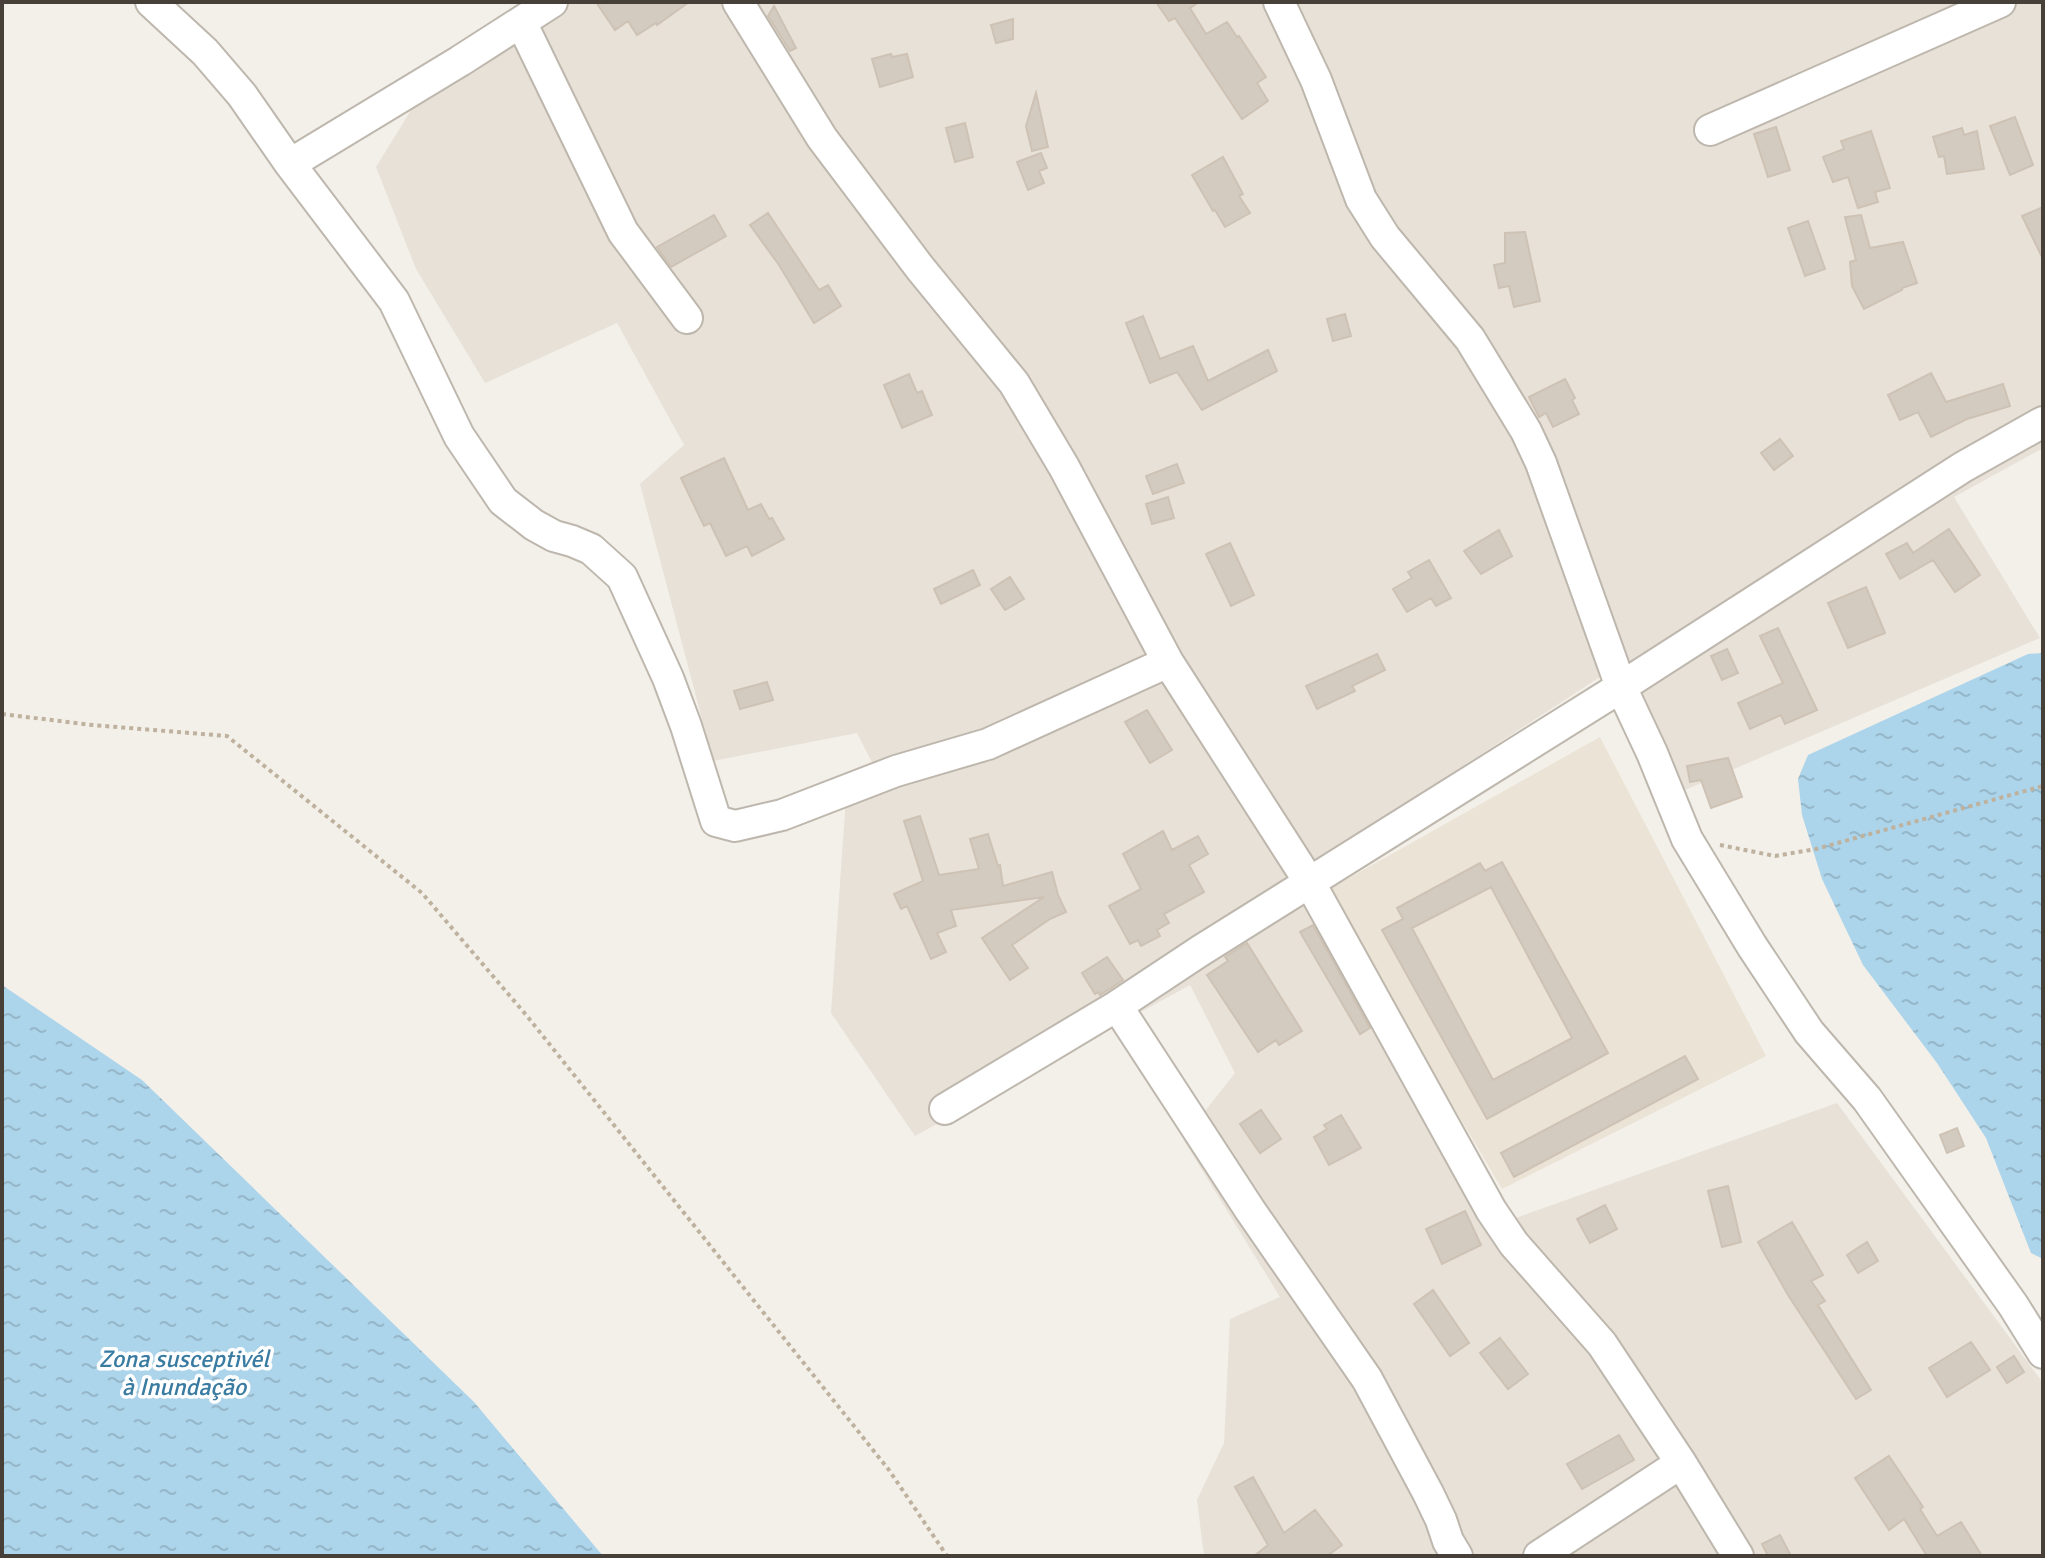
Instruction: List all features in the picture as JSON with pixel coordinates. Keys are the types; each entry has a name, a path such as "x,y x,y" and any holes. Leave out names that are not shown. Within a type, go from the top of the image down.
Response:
{"street":[{"path":"151,2 242,95 394,301 459,436 503,501 554,536 591,549 622,577 668,678 716,821 735,826 782,815 896,771 988,744 1168,662"},
{"path":"290,164 552,2"},
{"path":"738,2 822,138 920,268 1014,383 1064,467 1168,662 1310,883 1491,1210 1514,1244 1602,1344 1738,1556"},
{"path":"1279,2 1316,80 1361,199 1385,237 1470,339 1526,431 1541,463 1621,687 1687,839 1809,1032 1867,1099 2013,1305 2043,1353"},
{"path":"1710,130 2000,2"},
{"path":"521,22 623,232 687,318"},
{"path":"945,1109 1117,1006 1963,467 2043,422"},
{"path":"1117,1006 1250,1210 1367,1379 1428,1493 1457,1556"},
{"path":"2013,1305 2043,1311"},
{"path":"1539,1556 1681,1463"}],"path":[{"path":"2,714 227,736 422,893 527,1016 889,1470 947,1556"},
{"path":"1687,839 1775,856 1791,854 2043,786"}],"shaded area":[{"path":"571,2 2043,2 2043,448 1954,497 2040,638 1678,793 1623,662 1294,876 1496,1225 1837,1103 2043,1383 2043,1556 1204,1556 1197,1500 1224,1443 1230,1319 1280,1297 1183,1139 1235,1073 1190,985 915,1136 831,1013 846,797 883,784 857,733 713,761 640,484 684,445 617,323 485,383 416,269 376,167 421,94"},
{"path":"1600,737 1766,1056 1502,1189 1326,891"}],"water":[{"path":"2043,653 2043,1259 2031,1253 1986,1138 1937,1063 1863,965 1822,879 1802,815 1798,779 1808,755 2028,654"},
{"name":"Zona susceptivél à Inundação","path":"2,985 142,1080 474,1402 603,1556 2,1556"}],"building":[{"path":"596,2 689,2 637,35 628,21 615,30"},
{"path":"1156,2 1199,2 1190,8 1206,34 1227,22 1266,77 1257,83 1268,101 1242,119 1175,18 1169,21"},
{"path":"774,6 796,48 790,51 768,16"},
{"path":"1013,19 1013,39 996,43 991,25"},
{"path":"891,54 892,57 907,54 913,77 880,87 872,59"},
{"path":"1036,93 1048,147 1032,151 1026,126"},
{"path":"2015,117 2033,165 2010,175 1990,126"},
{"path":"965,123 973,157 955,162 946,128"},
{"path":"1776,127 1790,170 1768,177 1754,134"},
{"path":"1962,128 1964,135 1977,131 1984,169 1947,174 1944,156 1939,157 1933,137"},
{"path":"1871,131 1890,188 1875,192 1878,202 1858,208 1848,177 1833,182 1823,157 1844,149 1841,141"},
{"path":"1041,153 1047,168 1039,171 1044,183 1028,190 1017,162"},
{"path":"1223,157 1243,194 1239,196 1250,213 1225,227 1192,175"},
{"path":"2043,207 2043,259 2022,216"},
{"path":"768,213 819,290 828,285 841,306 814,323 779,265 750,225"},
{"path":"714,215 726,236 671,267 657,247"},
{"path":"1861,215 1870,248 1903,242 1917,283 1864,309 1852,286 1850,262 1856,260 1845,217"},
{"path":"1808,221 1825,269 1805,276 1788,228"},
{"path":"1525,232 1540,301 1514,307 1509,286 1499,288 1494,265 1505,263 1505,233"},
{"path":"1345,314 1351,336 1333,341 1327,319"},
{"path":"1143,316 1160,359 1193,346 1208,381 1268,350 1277,371 1202,410 1177,372 1150,383 1126,323"},
{"path":"1931,373 1946,402 2003,384 2010,406 1967,419 1931,437 1918,412 1900,420 1888,395"},
{"path":"909,374 917,393 922,391 932,415 902,428 884,385"},
{"path":"1565,379 1579,414 1553,427 1546,413 1539,417 1529,397"},
{"path":"1780,439 1793,456 1774,470 1761,453"},
{"path":"724,458 748,510 761,504 784,539 752,556 747,546 726,556 710,523 704,526 681,478"},
{"path":"1177,464 1184,483 1153,494 1146,476"},
{"path":"1168,497 1174,518 1152,524 1146,504"},
{"path":"1949,529 1980,575 1955,592 1933,560 1900,579 1886,554 1907,543 1913,553"},
{"path":"1499,530 1512,556 1481,574 1464,551"},
{"path":"1230,543 1254,595 1231,606 1206,554"},
{"path":"1429,560 1451,598 1436,606 1431,598 1407,612 1393,589 1412,578 1408,572"},
{"path":"973,570 980,585 941,604 934,589"},
{"path":"1010,577 1024,599 1005,610 991,589"},
{"path":"1866,587 1885,633 1848,648 1828,603"},
{"path":"1778,628 1817,710 1785,724 1781,715 1750,729 1738,703 1783,683 1760,636"},
{"path":"1727,649 1738,673 1722,680 1711,656"},
{"path":"1377,654 1385,670 1352,686 1355,691 1317,709 1306,686"},
{"path":"767,682 773,700 740,709 734,691"},
{"path":"1147,710 1172,750 1150,763 1125,722"},
{"path":"1728,758 1742,797 1711,808 1701,780 1690,782 1687,766"},
{"path":"920,816 939,875 979,869 970,839 988,834 1000,865 1003,886 1052,872 1066,912 1012,945 1028,968 1010,980 982,938 1044,897 951,910 956,926 937,933 946,952 931,959 907,906 901,909 894,894 923,881 904,821"},
{"path":"1163,831 1172,850 1198,836 1208,854 1189,865 1204,892 1164,914 1169,923 1157,930 1160,936 1141,946 1138,940 1130,944 1109,906 1141,889 1123,854"},
{"path":"1502,862 1608,1053 1487,1119 1382,930 1403,919 1397,908 1480,863 1485,871","holes":["1491,887 1572,1038 1493,1080 1412,928"]},
{"path":"1313,925 1370,1028 1360,1034 1300,932"},
{"path":"1247,943 1302,1031 1279,1045 1276,1040 1258,1052 1207,975 1228,961 1225,957"},
{"path":"1107,957 1123,980 1100,995 1098,992 1095,994 1082,973"},
{"path":"1685,1056 1698,1079 1514,1177 1501,1153"},
{"path":"1261,1110 1281,1139 1260,1153 1240,1124"},
{"path":"1341,1115 1361,1148 1329,1165 1314,1137 1327,1129 1324,1125"},
{"path":"1957,1128 1964,1146 1947,1153 1940,1135"},
{"path":"1728,1186 1741,1242 1722,1247 1708,1191"},
{"path":"1605,1205 1617,1229 1590,1243 1577,1219"},
{"path":"1465,1211 1481,1245 1442,1264 1426,1229"},
{"path":"1792,1222 1823,1275 1811,1281 1825,1301 1818,1305 1871,1390 1856,1399 1788,1295 1758,1242"},
{"path":"1867,1242 1878,1261 1858,1273 1847,1255"},
{"path":"1433,1290 1469,1343 1450,1356 1414,1304"},
{"path":"1500,1338 1528,1374 1508,1389 1480,1353"},
{"path":"1971,1342 1990,1370 1947,1397 1929,1368"},
{"path":"2014,1356 2024,1372 2007,1383 1997,1367"},
{"path":"1619,1435 1634,1460 1582,1489 1567,1464"},
{"path":"1889,1456 1923,1507 1920,1509 1937,1536 1961,1522 1982,1556 1927,1556 1904,1519 1889,1530 1855,1478"},
{"path":"1253,1477 1284,1533 1315,1510 1342,1545 1327,1556 1254,1556 1268,1545 1235,1487"},
{"path":"1780,1535 1791,1556 1768,1556 1762,1544"}]}
